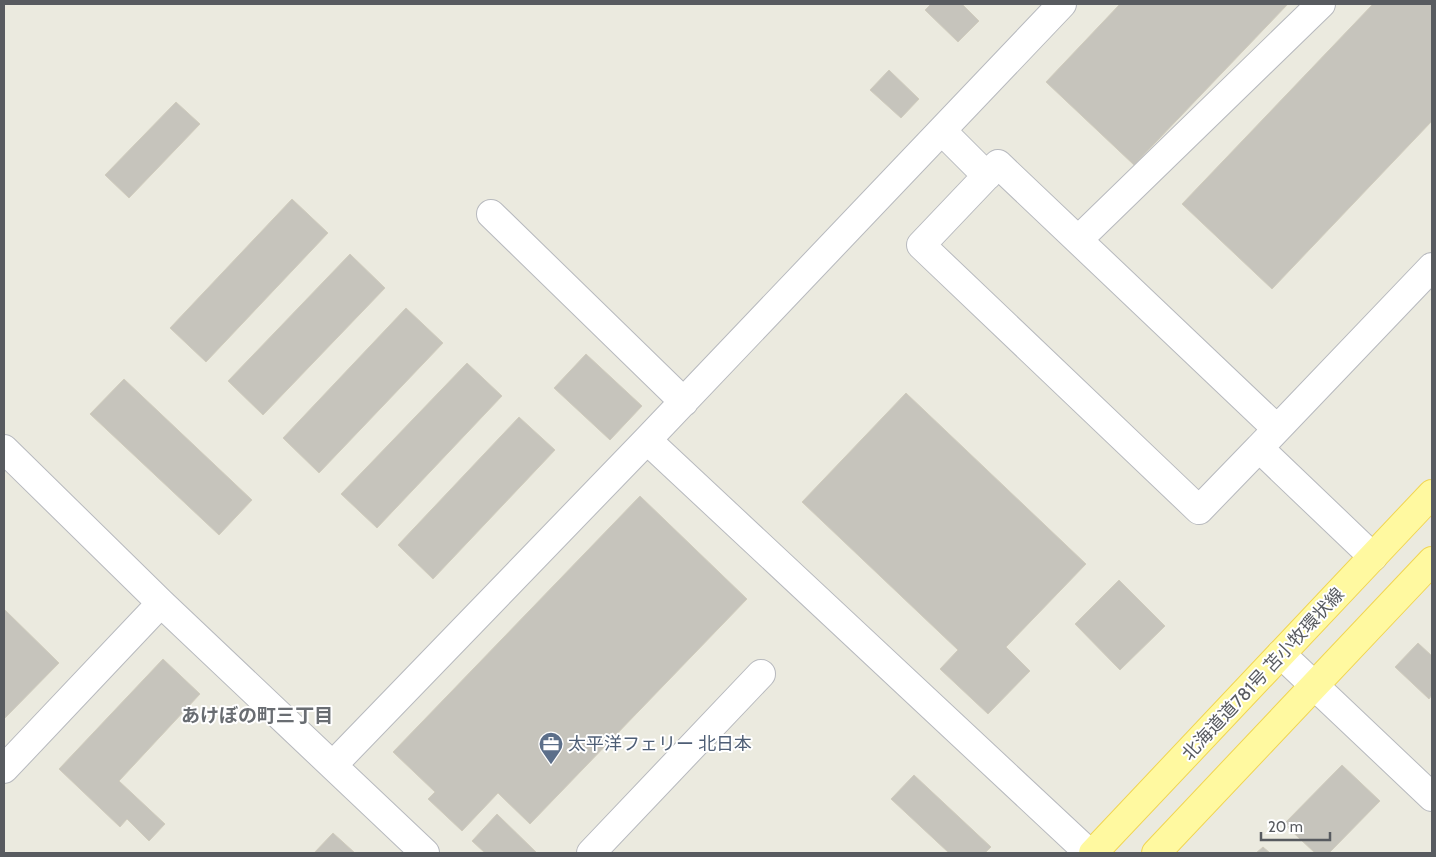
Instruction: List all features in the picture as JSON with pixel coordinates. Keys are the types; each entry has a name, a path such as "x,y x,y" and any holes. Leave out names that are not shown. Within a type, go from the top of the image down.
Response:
{"main road":[{"name":"北海道道781号 苫小牧環状線","path":"1091,853 1432,494"},
{"path":"1156,853 1432,561"}],"street":[{"path":"333,765 684,402 1062,4"},
{"path":"1078,240 1321,4"},
{"path":"942,131 988,176"},
{"path":"1373,557 1268,439 1078,240 998,164 921,245 1199,510 1268,439 1432,267"},
{"path":"491,214 684,402"},
{"path":"647,440 1091,853"},
{"path":"4,450 161,603 425,853"},
{"path":"4,770 161,603"},
{"path":"1281,654 1316,685 1432,797"},
{"path":"590,853 761,674"}],"building":[{"path":"931,4 962,4 979,21 958,42 925,10"},
{"path":"1120,4 1288,4 1134,165 1046,82"},
{"path":"1373,4 1432,4 1432,121 1272,289 1182,204"},
{"path":"889,70 919,99 901,118 870,90"},
{"path":"176,102 200,124 129,198 105,175"},
{"path":"292,199 328,233 206,362 170,328"},
{"path":"350,254 385,288 263,415 228,381"},
{"path":"406,308 443,343 319,473 283,438"},
{"path":"586,354 642,406 610,440 554,388"},
{"path":"467,363 502,396 377,528 341,494"},
{"path":"124,379 252,500 219,535 90,414"},
{"path":"906,393 1086,564 1006,647 1030,671 988,714 940,669 958,650 802,502"},
{"path":"519,417 555,450 433,579 398,545"},
{"path":"640,496 747,599 530,824 498,793 462,831 428,799 435,792 393,752"},
{"path":"1119,580 1165,626 1120,670 1075,624"},
{"path":"4,609 59,663 4,719"},
{"path":"1418,643 1432,656 1432,695 1429,699 1395,667"},
{"path":"163,659 200,694 119,781 165,824 149,841 127,819 120,827 59,769"},
{"path":"1342,765 1380,801 1329,853 1315,853 1284,824"},
{"path":"914,775 991,847 985,853 949,853 891,799"},
{"path":"497,814 537,853 485,853 472,841"},
{"path":"333,833 355,853 314,853"},
{"path":"1263,847 1270,853 1256,853"}],"place":[{"name":"太平洋フェリー 北日本","path":"551,765"}],"district":[{"name":"あけぼの町三丁目","path":"257,715"}]}
